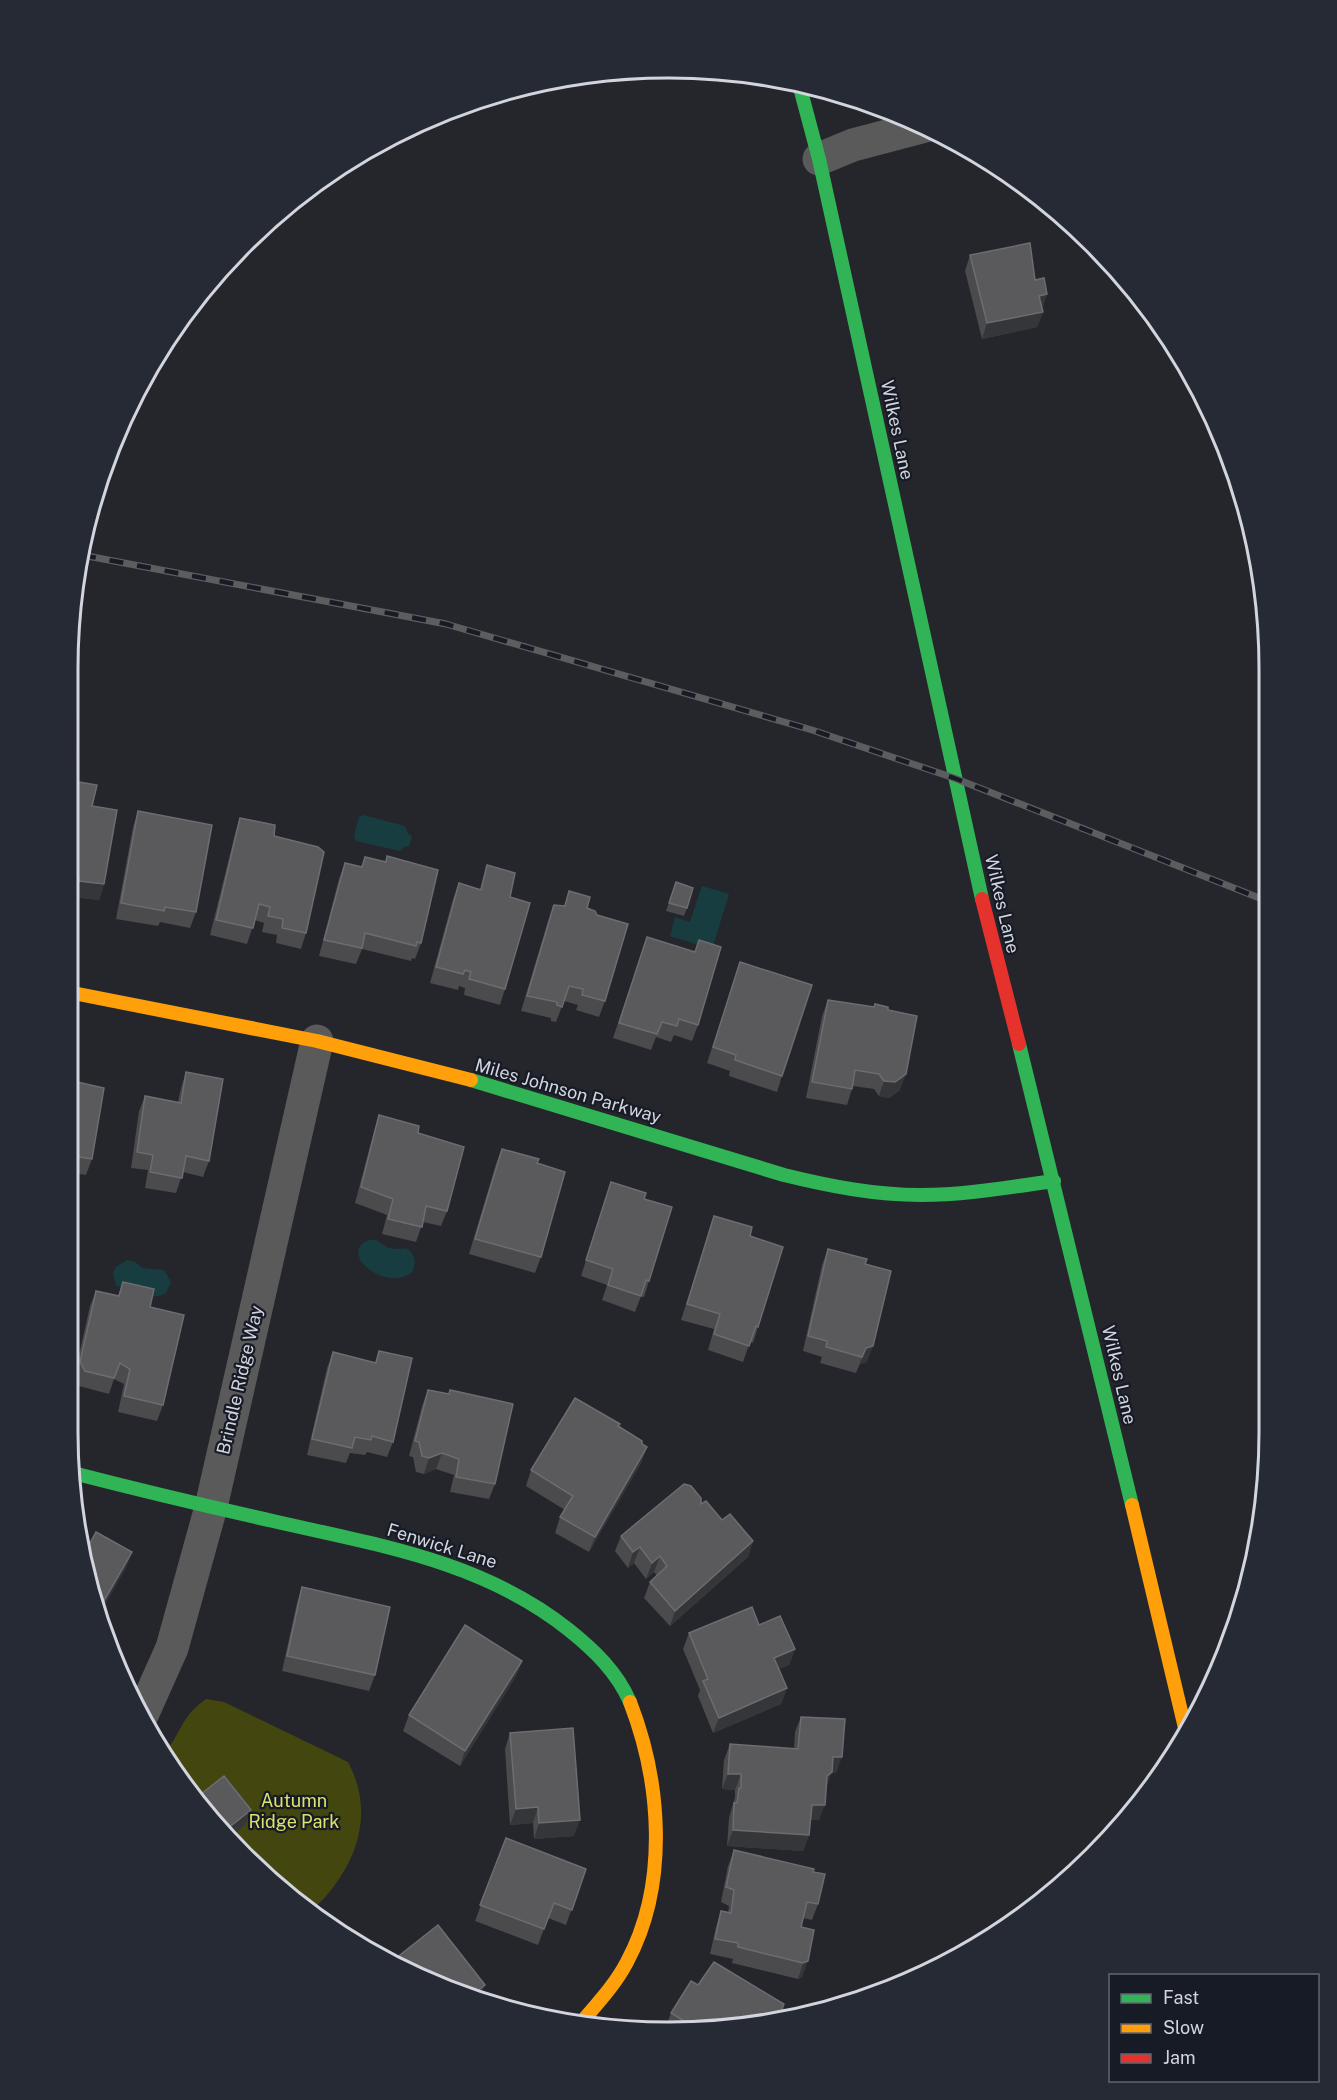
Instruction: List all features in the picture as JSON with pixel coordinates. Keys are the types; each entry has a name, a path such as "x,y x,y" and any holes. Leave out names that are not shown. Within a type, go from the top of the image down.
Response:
{"street":[{"name":"Wilkes Lane","path":"801,93 819,159 954,778 997,960 1054,1181 1183,1721"},
{"path":"819,159 853,145 910,130"},
{"name":"Miles Johnson Parkway","path":"78,994 317,1041 509,1090 784,1175 830,1186 919,1195 962,1194 1054,1181"},
{"name":"Brindle Ridge Way","path":"146,1706 172,1648 211,1507 317,1041"},
{"name":"Fenwick Lane","path":"79,1475 406,1551 472,1570 536,1602 559,1620 604,1663 625,1690 651,1778 656,1828 652,1878 633,1949 609,1989 586,2016"}],"green space":[{"name":"Autumn Ridge Park","path":"206,1699 224,1702 348,1762 355,1777 361,1806 358,1836 354,1851 339,1879 317,1905 279,1875 225,1821 200,1791 169,1746 197,1706"}],"water":[{"path":"363,815 405,826 408,834 412,836 409,847 405,846 400,851 356,841 354,836 359,817"},
{"path":"702,886 729,894 712,949 670,936 675,917 690,922"},
{"path":"369,1240 377,1241 387,1247 404,1248 410,1251 415,1262 413,1271 403,1277 391,1278 369,1269 358,1254 360,1246"},
{"path":"127,1260 135,1262 142,1268 164,1270 171,1282 166,1293 154,1297 134,1293 116,1285 113,1274 116,1267"}],"building":[{"path":"1030,243 1035,280 1044,278 1047,294 1039,296 1043,312 987,323 970,255"},
{"path":"78,782 97,785 92,806 117,810 104,884 79,881"},
{"path":"138,811 212,825 196,912 165,907 164,911 121,903"},
{"path":"240,818 275,825 274,836 318,847 324,852 306,933 282,928 283,919 268,916 270,907 259,904 253,928 216,920"},
{"path":"387,856 438,870 421,943 417,942 416,946 365,933 362,948 324,940 345,863 362,867 365,857 386,862"},
{"path":"487,865 515,873 510,897 530,903 505,989 469,979 471,972 465,970 463,974 436,967 459,883 481,890"},
{"path":"676,882 693,888 687,908 669,903"},
{"path":"569,891 590,897 587,908 595,911 597,915 628,924 605,1001 582,995 583,989 569,986 562,1007 557,1005 557,1002 527,996 554,905 565,906"},
{"path":"647,937 695,952 699,940 721,947 698,1025 679,1019 677,1026 662,1022 657,1034 619,1023"},
{"path":"740,962 812,985 782,1076 735,1060 736,1055 713,1047"},
{"path":"828,1000 874,1007 875,1004 888,1007 888,1010 917,1016 906,1074 895,1082 884,1081 879,1074 855,1070 852,1089 812,1082"},
{"path":"186,1072 223,1079 209,1161 186,1156 182,1178 150,1172 153,1155 137,1152 145,1096 181,1103"},
{"path":"78,1082 104,1088 92,1159 78,1157"},
{"path":"379,1115 419,1126 418,1133 464,1147 447,1211 426,1206 422,1227 388,1219 393,1199 361,1187"},
{"path":"502,1149 539,1159 537,1163 565,1172 541,1257 475,1239"},
{"path":"611,1182 646,1193 644,1199 672,1207 649,1281 646,1280 641,1296 608,1285 613,1269 586,1260"},
{"path":"714,1216 752,1227 750,1236 783,1247 758,1327 756,1326 749,1346 714,1334 720,1314 687,1304"},
{"path":"828,1249 867,1259 865,1264 891,1271 873,1346 866,1348 862,1357 826,1347 827,1341 808,1336"},
{"path":"123,1282 154,1289 150,1307 184,1315 163,1405 124,1396 130,1369 120,1363 114,1378 85,1371 80,1362 96,1291 119,1296"},
{"path":"379,1351 412,1358 393,1442 372,1436 371,1440 355,1437 352,1448 312,1439 333,1352 376,1363"},
{"path":"428,1390 449,1394 450,1390 513,1404 495,1484 456,1477 459,1459 442,1453 429,1458 422,1456 419,1442 415,1441"},
{"path":"575,1398 620,1424 618,1426 642,1441 642,1444 647,1447 595,1537 560,1517 573,1496 531,1470"},
{"path":"684,1484 691,1486 701,1498 701,1504 706,1501 722,1520 730,1514 753,1541 675,1611 650,1582 667,1566 660,1556 652,1563 640,1547 633,1552 621,1536"},
{"path":"96,1532 132,1552 103,1602 98,1584 89,1545"},
{"path":"302,1587 390,1607 375,1675 287,1656"},
{"path":"752,1607 759,1625 780,1616 795,1649 774,1658 787,1688 719,1718 703,1681 708,1679 689,1633"},
{"path":"465,1625 522,1661 465,1751 409,1715"},
{"path":"801,1717 845,1719 842,1757 833,1757 832,1772 827,1776 825,1805 812,1805 809,1835 733,1830 734,1803 737,1803 739,1788 741,1788 741,1774 728,1774 730,1744 798,1749"},
{"path":"573,1728 580,1820 539,1823 538,1807 516,1809 510,1733"},
{"path":"224,1776 251,1810 230,1826 202,1793"},
{"path":"506,1838 586,1869 572,1910 554,1903 544,1929 480,1905"},
{"path":"734,1850 814,1869 813,1872 825,1874 818,1904 807,1902 801,1927 814,1930 808,1961 803,1963 738,1947 738,1943 715,1939 721,1911 731,1913 734,1890 726,1887"},
{"path":"438,1925 485,1985 478,1991 398,1956"},
{"path":"714,1962 784,2004 782,2009 785,2011 746,2017 685,2022 671,2013 691,1981 698,1985"}],"railway":[{"path":"88,556 446,624 812,730 954,778 1259,898"}],"traffic: fast":[{"path":"801,93 819,159 982,899"},
{"path":"1019,1044 1132,1505"},
{"path":"471,1080 784,1175 852,1189 903,1195 938,1195 1054,1181"},
{"path":"79,1475 351,1538 428,1559 465,1572 501,1587 536,1606 569,1630 604,1662 625,1691 630,1702"}],"traffic: slow":[{"path":"78,994 317,1041 471,1080"},
{"path":"1132,1505 1183,1721"},
{"path":"586,2016 627,1962 650,1900 655,1867 656,1833 649,1765 630,1702"}],"traffic: jam":[{"path":"982,899 1019,1044"}]}
